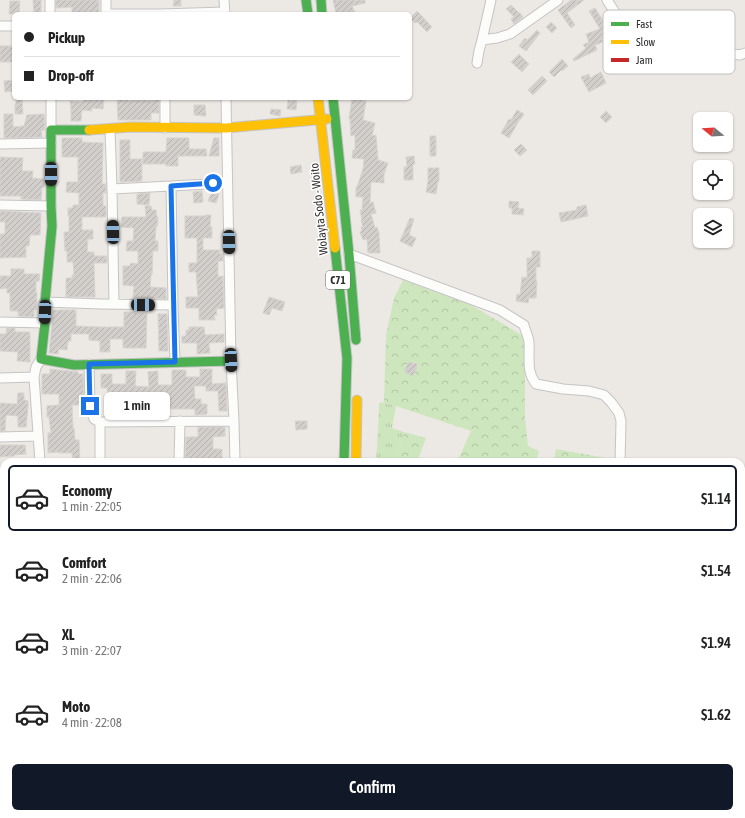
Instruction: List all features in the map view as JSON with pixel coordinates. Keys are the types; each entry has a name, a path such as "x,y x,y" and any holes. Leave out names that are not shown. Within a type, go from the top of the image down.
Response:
{"main road":[{"path":"306,0 308,12"},
{"path":"321,0 322,12"},
{"name":"Wolayta Sodo - Woito","path":"318,100 347,358 344,458"},
{"name":"Wolayta Sodo - Woito","path":"333,100 349,254 356,349"},
{"path":"231,360 74,365 41,360 52,226 51,130 93,130 130,127 226,128 336,118"},
{"path":"356,458 357,394"}],"street":[{"path":"50,0 50,12"},
{"path":"106,0 106,12"},
{"path":"224,0 225,12"},
{"path":"477,63 491,0"},
{"path":"482,40 510,34 558,0"},
{"path":"606,0 613,10"},
{"path":"0,26 12,26"},
{"path":"735,54 740,55 745,53"},
{"path":"51,100 51,130"},
{"path":"165,100 165,128"},
{"path":"226,100 231,360 235,458"},
{"path":"110,129 114,304"},
{"path":"0,144 51,143"},
{"path":"112,189 227,183"},
{"path":"171,186 175,362"},
{"path":"0,205 51,206"},
{"path":"349,254 500,310 524,325 529,342 528,362 531,377 536,384 563,389 589,390 604,395 619,413 621,421 620,458"},
{"path":"45,302 173,305"},
{"path":"0,322 45,323"},
{"path":"40,458 34,377 36,367 41,360"},
{"path":"89,364 90,406 94,419 100,422 234,421"},
{"path":"0,378 34,377"},
{"path":"179,458 180,421"},
{"path":"100,422 100,458"},
{"path":"0,437 38,436"}],"green space":[{"path":"403,280 471,305 525,337 525,418 528,446 539,451 537,458 459,458 471,431 384,402 386,335 394,298"},
{"path":"384,402 396,406 392,428 404,432 396,458 376,458 379,403"},
{"path":"404,432 426,438 418,458 396,458"},
{"path":"556,449 606,458 555,458"}],"building":[{"path":"33,0 41,0 41,12 34,12"},
{"path":"56,0 99,0 99,12 72,12 72,7 56,8"},
{"path":"174,0 181,0 181,6 173,6"},
{"path":"333,0 365,0 365,3 352,6 355,12 336,12"},
{"path":"571,0 584,0 567,13 575,25 571,28 558,10"},
{"path":"10,1 20,1 19,12 12,12 12,14 9,14"},
{"path":"511,5 523,17 514,24 511,19 514,17 506,9"},
{"path":"595,8 603,21 603,42 595,45 597,50 574,61 573,59 586,48 583,45 589,42 586,34 600,29 589,11"},
{"path":"417,11 432,27 427,32 417,22 415,23 412,20 412,16"},
{"path":"551,22 557,28 552,33 546,27"},
{"path":"537,30 540,33 526,51 519,46 525,38 527,40"},
{"path":"0,46 12,46 12,62 0,62"},
{"path":"519,54 529,64 522,72 511,62"},
{"path":"562,59 568,66 554,77 549,72"},
{"path":"601,72 606,83 589,92 581,77 589,74 590,78"},
{"path":"542,76 547,81 533,95 528,90"},
{"path":"12,80 12,91 5,92 4,81"},
{"path":"16,100 22,100 23,114 15,114"},
{"path":"83,100 104,100 103,109 92,108 92,111 82,110 81,121 71,121 70,101 83,102"},
{"path":"117,100 159,100 159,113 151,113 151,120 118,120"},
{"path":"288,100 297,101 296,110 287,109"},
{"path":"352,100 366,101 363,120 375,123 372,136 376,135 378,160 388,163 384,174 384,183 371,182 370,203 373,202 376,213 371,214 375,228 377,227 379,233 380,253 368,253 367,239 363,240 360,232 362,231 361,227 363,227 360,210 362,210 363,197 356,197 356,187 363,169 364,159 352,158 353,150 355,150 355,135 351,136 349,119"},
{"path":"194,105 205,105 206,116 194,115"},
{"path":"271,109 281,110 280,116 270,114"},
{"path":"517,110 524,114 509,138 501,133 509,119 511,120"},
{"path":"606,111 612,117 606,123 600,117"},
{"path":"4,114 13,114 13,127 24,126 27,115 44,114 45,126 44,130 41,131 42,137 4,138"},
{"path":"430,136 436,136 436,156 430,156"},
{"path":"62,138 82,138 82,142 103,143 102,184 106,184 106,193 103,193 103,206 106,206 106,217 82,217 82,230 93,230 93,239 88,239 87,252 94,252 94,256 107,256 107,263 94,263 95,297 66,297 66,278 72,278 72,275 74,275 73,262 67,262 64,232 69,232 68,208 73,208 73,205 79,205 79,193 66,192 67,182 78,182 78,157 62,157"},
{"path":"167,138 189,138 189,149 206,149 207,156 178,156 178,166 166,166 166,164 143,164 143,152 166,152"},
{"path":"214,138 219,138 219,156 209,156"},
{"path":"120,140 130,140 130,159 142,159 142,181 120,182"},
{"path":"521,144 527,150 520,156 514,150"},
{"path":"414,156 415,164 413,164 413,180 404,180 404,167 407,167 406,157"},
{"path":"0,157 23,158 22,171 33,171 32,178 44,179 44,188 42,187 41,200 21,199 21,196 0,196"},
{"path":"301,165 302,172 291,174 290,167"},
{"path":"428,168 439,168 439,181 436,194 426,192"},
{"path":"202,191 203,202 194,203 193,192"},
{"path":"212,192 219,194 216,203 208,201"},
{"path":"150,193 149,205 137,204 137,194"},
{"path":"509,201 519,202 518,208 524,209 523,215 512,214 512,208 509,208"},
{"path":"586,205 588,216 561,222 559,213 577,210 577,207"},
{"path":"145,206 151,206 152,210 156,210 158,217 155,241 158,241 158,251 153,251 150,287 166,288 166,299 133,297 134,286 123,285 123,266 130,266 131,263 138,264 138,251 126,251 127,241 133,241 134,228 121,227 122,217 146,217"},
{"path":"0,211 41,213 40,235 30,235 29,246 26,246 26,257 0,258 0,234 5,234 5,222 0,222"},
{"path":"211,215 210,227 212,227 212,238 203,238 203,250 220,250 220,254 223,254 223,261 218,261 218,277 223,276 224,308 216,309 217,315 214,315 215,320 199,320 199,308 186,308 186,297 198,297 196,272 189,272 189,263 197,263 197,238 185,238 185,216"},
{"path":"410,218 414,219 409,235 416,238 412,247 400,241"},
{"path":"532,251 540,251 540,267 536,267 536,298 529,298 528,303 516,301 517,294 520,295 522,277 527,278 527,258 532,258"},
{"path":"11,269 24,269 24,274 40,274 39,281 36,281 37,293 34,317 18,316 18,311 10,311 10,293 7,293 7,288 0,289 0,276 11,276"},
{"path":"269,297 285,302 282,311 272,308 269,315 263,313"},
{"path":"53,310 76,310 76,326 100,327 124,327 124,312 147,313 146,348 123,348 123,339 110,339 110,352 100,352 100,341 89,340 89,334 71,334 71,341 68,341 67,350 59,349 58,354 49,353"},
{"path":"158,314 167,314 168,351 159,351"},
{"path":"189,327 204,327 205,335 224,334 224,342 209,343 210,353 197,354 197,343 182,343 182,336 186,336 186,330 189,330"},
{"path":"7,328 15,328 15,332 30,332 30,362 17,361 18,352 0,351 0,334 6,334"},
{"path":"409,362 417,364 416,370 412,376 404,371"},
{"path":"50,369 78,372 78,374 83,374 84,405 72,405 73,428 75,440 79,440 80,458 73,458 72,453 48,453 48,433 51,433 49,417 47,417 47,406 59,405 59,394 42,394 42,374 50,374"},
{"path":"200,369 212,369 212,384 226,383 227,411 219,411 218,391 206,391 206,386 194,386 195,399 201,399 201,404 207,404 207,414 195,415 195,409 167,409 167,398 149,398 150,411 142,411 141,399 120,398 121,405 109,407 107,388 101,388 101,374 112,374 112,384 126,384 126,371 136,371 135,386 149,387 148,372 158,371 158,385 171,385 172,370 186,370 186,377 200,377"},
{"path":"18,393 24,393 24,400 28,401 26,427 18,427 18,416 6,415 5,431 0,431 0,403 17,404"},
{"path":"295,421 307,421 307,429 296,430"},
{"path":"198,427 225,427 225,436 213,437 213,449 222,449 222,458 185,458 186,437 198,437"},
{"path":"0,445 25,445 26,454 0,457"}],"traffic: fast":[{"path":"306,0 308,12"},
{"path":"321,0 322,12"},
{"path":"333,100 356,340"},
{"path":"89,130 51,130 52,226 41,359 74,365 231,361"},
{"path":"335,248 347,358 344,458"}],"traffic: slow":[{"path":"318,100 335,248"},
{"path":"89,130 131,127 226,128 327,119"},
{"path":"356,458 357,400"}],"route":[{"path":"90,406 89,364 175,362 171,186 213,183"}]}
